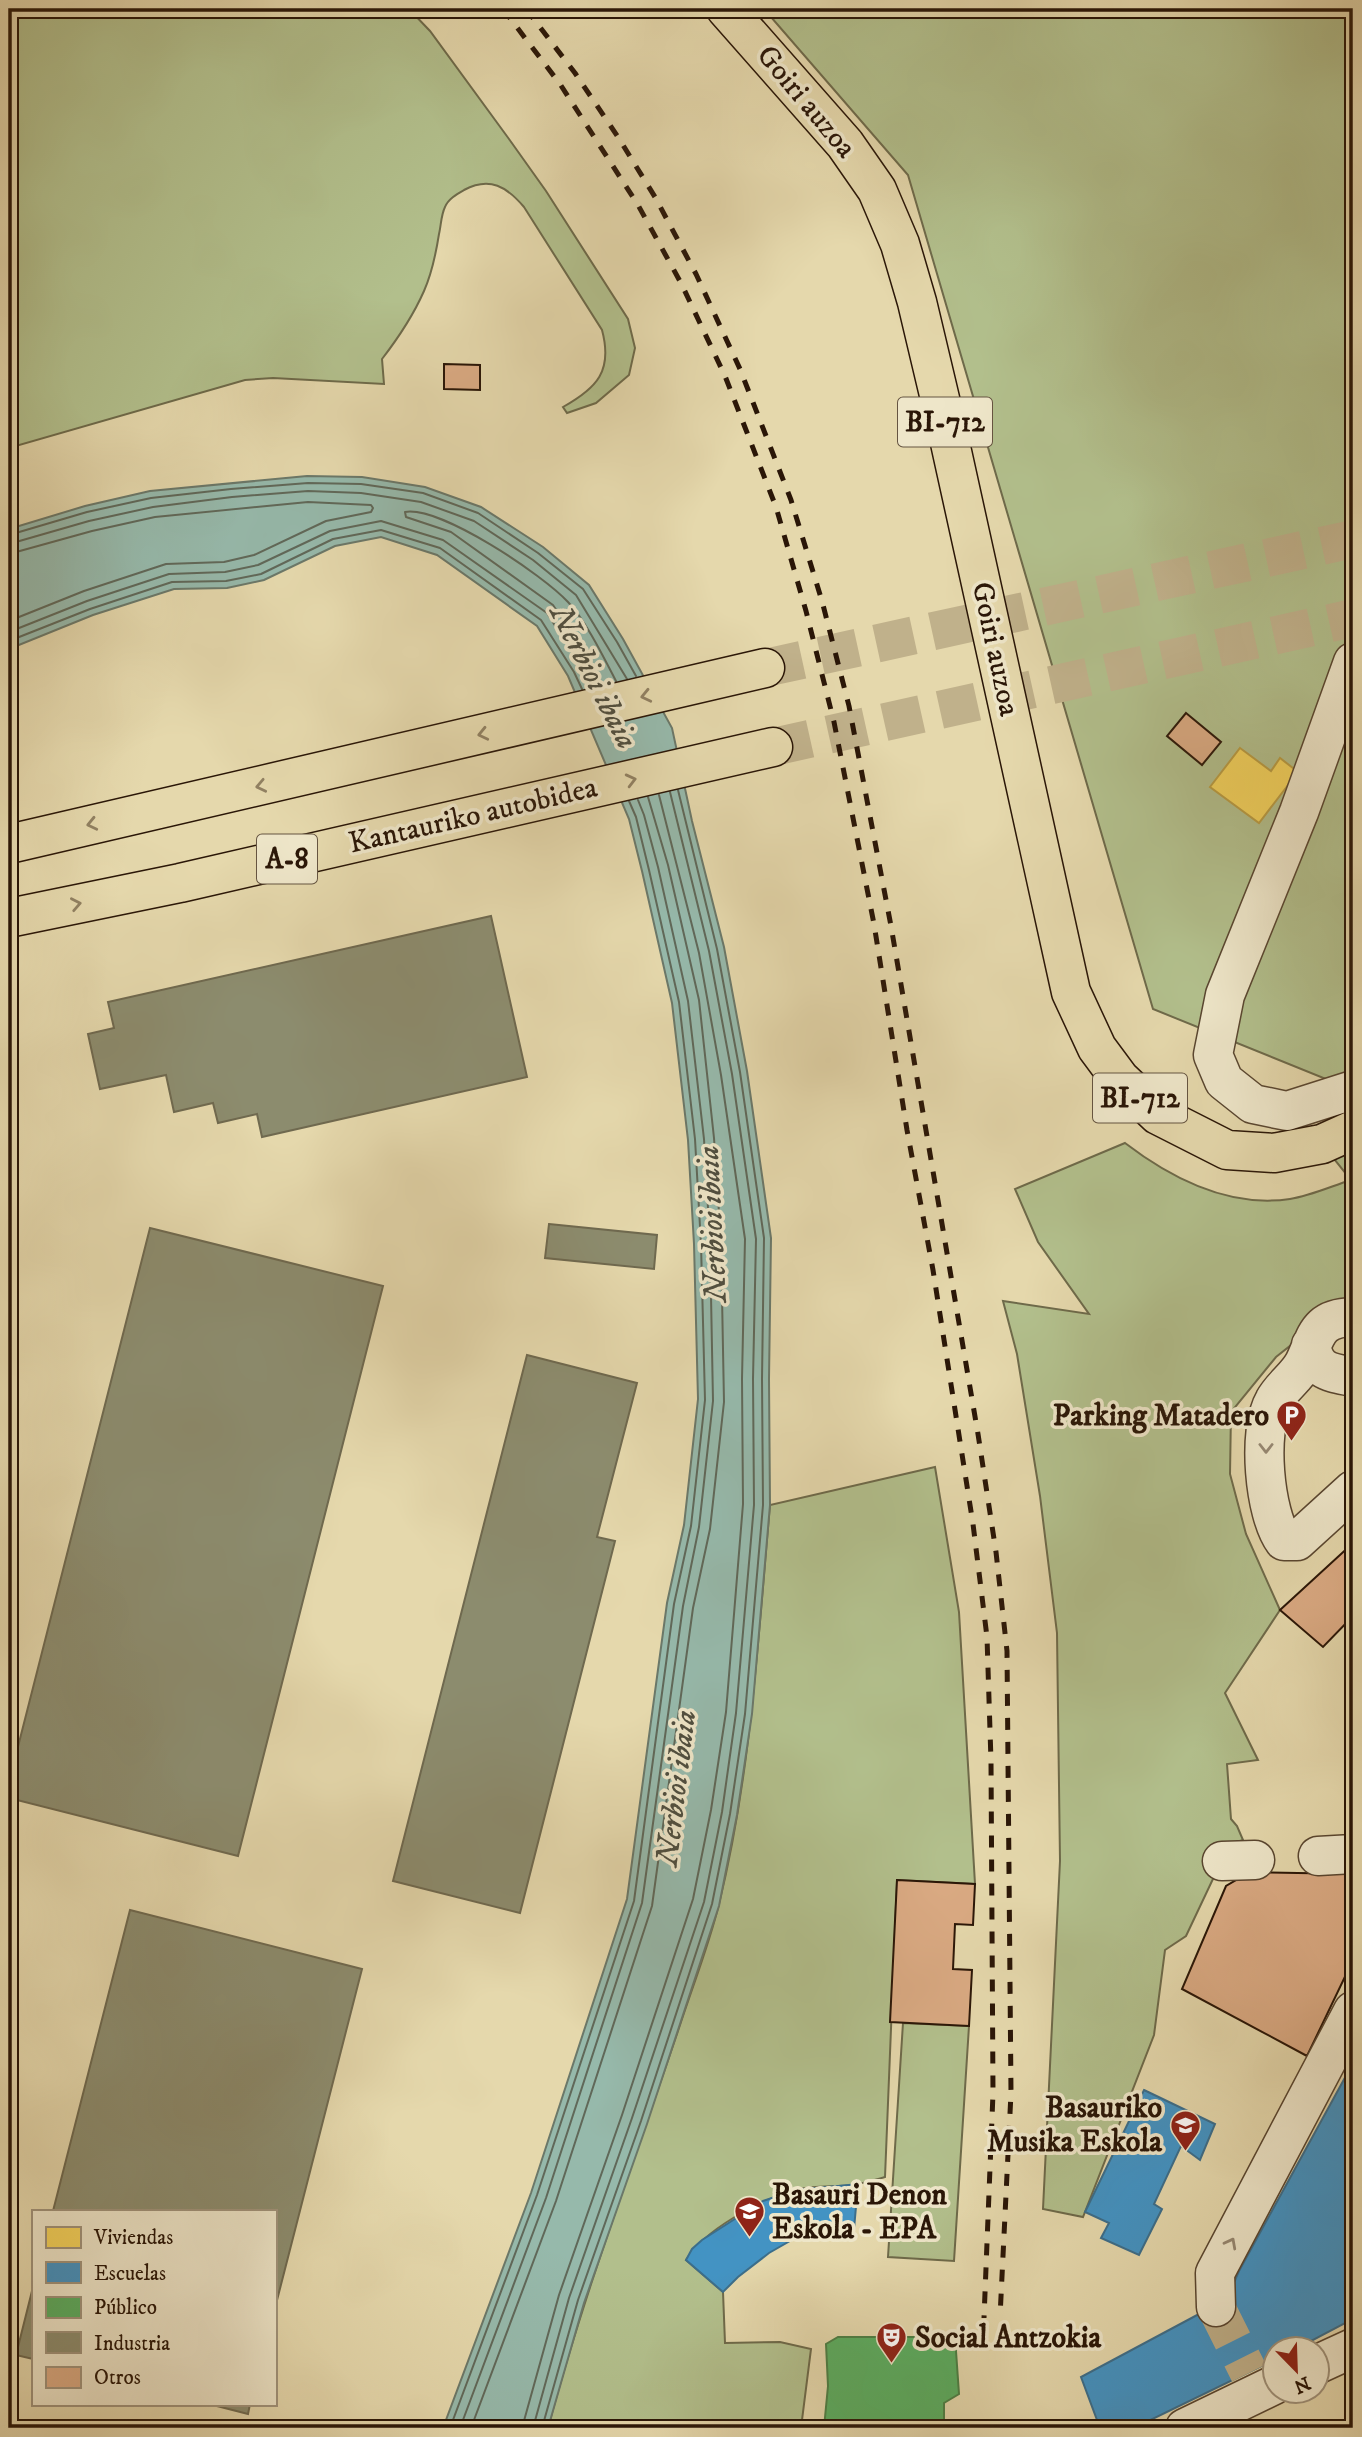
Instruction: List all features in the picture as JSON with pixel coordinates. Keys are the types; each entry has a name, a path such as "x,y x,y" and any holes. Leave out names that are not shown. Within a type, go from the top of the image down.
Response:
{"main road":[{"name":"Goiri auzoa","path":"726,9 845,144 877,190 900,244 942,407 1071,992 1097,1048 1120,1079 1158,1115 1227,1150 1274,1153 1322,1144 1353,1130"},
{"path":"9,844 765,668"},
{"name":"Kantauriko autobidea","path":"9,918 180,883 773,747"}],"street":[{"path":"1353,662 1299,812 1225,995 1213,1055 1224,1081 1253,1104 1287,1111 1353,1090"},
{"path":"1353,1317 1338,1318 1320,1327 1293,1380 1273,1402 1267,1418 1265,1444 1267,1491 1278,1534 1284,1541 1297,1541 1353,1490"},
{"path":"1311,1345 1317,1363 1323,1370 1353,1377"},
{"path":"1216,2307 1215,2273 1353,2011"},
{"path":"1330,2359 1353,2348"},
{"path":"1185,2428 1260,2384"}],"green space":[{"path":"9,9 409,9 430,31 546,191 628,319 635,348 629,375 596,403 567,413 563,407 585,393 599,377 605,357 602,330 524,207 504,189 482,184 464,190 446,204 424,291 405,326 382,359 384,384 273,378 245,380 9,448"},
{"path":"764,9 1353,9 1353,1090 1153,1009 908,175"},
{"path":"1353,1130 1353,1296 1276,1357 1231,1412 1230,1474 1246,1534 1280,1610 1225,1693 1258,1760 1227,1764 1231,1819 1243,1840 1229,1845 1186,1936 1165,1950 1154,2035 1083,2217 1043,2209 1060,1861 1057,1633 1040,1496 1017,1354 1003,1301 1089,1314 1038,1242 1015,1189 1125,1143 1162,1168 1202,1188 1245,1199 1290,1199 1351,1180 1322,1144"},
{"path":"935,1467 959,1612 975,1884 897,1880 885,2177 853,2185 801,2188 780,2195 719,2227 694,2249 686,2260 723,2292 725,2343 780,2342 811,2349 801,2428 548,2428 594,2276 701,1965 719,1904 746,1756 770,1505"},
{"path":"903,2023 969,2026 954,2261 888,2257"}],"water":[{"name":"Nerbioi ibaia","path":"307,476 362,477 425,487 481,507 543,547 589,585 623,639 672,728 724,947 747,1071 771,1238 770,1505 752,1714 737,1815 719,1906 584,2303 548,2428 443,2428 531,2193 627,1899 667,1603 684,1525 698,1399 688,1140 672,1003 629,819 568,676 537,626 437,555 381,537 335,546 264,580 227,588 174,589 93,615 9,649 9,529 85,506 150,491"}],"building: Viviendas":[{"path":"1240,748 1271,771 1280,758 1298,772 1259,823 1210,787"}],"building: Escuelas":[{"path":"1353,2063 1353,2319 1321,2336 1260,2336 1260,2367 1134,2428 1100,2428 1081,2377 1199,2314 1225,2303 1239,2271"},
{"path":"1144,2090 1215,2124 1200,2160 1181,2146 1154,2204 1162,2209 1139,2255 1101,2238 1109,2223 1085,2212"},
{"name":"Basauri Denon Eskola - EPA","path":"858,2184 854,2229 797,2237 769,2253 723,2292 686,2260 692,2249 702,2240 763,2201 796,2190"}],"building: Público":[{"name":"Social Antzokia","path":"838,2337 955,2337 959,2394 944,2403 944,2428 824,2428 828,2386 826,2344"}],"building: Industria":[{"path":"491,916 527,1077 262,1137 257,1114 218,1123 213,1103 174,1112 166,1075 100,1089 88,1034 114,1028 108,1002"},
{"path":"549,1224 657,1235 654,1269 545,1258"},
{"path":"150,1228 383,1286 238,1856 9,1798 9,1782"},
{"path":"527,1355 637,1383 597,1537 615,1541 520,1913 393,1881"},
{"path":"130,1910 362,1969 276,2304 276,2210 53,2210"},
{"path":"32,2291 32,2359 16,2355"},
{"path":"217,2406 250,2406 248,2414"}],"building: Otros":[{"path":"444,364 480,365 480,390 444,389"},
{"path":"1186,713 1221,742 1202,765 1167,736"},
{"path":"1353,1543 1353,1616 1323,1647 1280,1610"},
{"path":"1352,1650 1353,1834 1349,1834"},
{"path":"1250,1872 1353,1874 1353,1960 1307,2056 1182,1989 1226,1886"},
{"path":"897,1880 975,1884 973,1925 955,1924 953,1969 972,1970 969,2026 890,2022"}],"tunnel":[{"path":"765,668 1353,539"},
{"path":"773,747 1353,618"},
{"path":"1216,2307 1249,2373"}],"railway":[{"path":"503,9 560,84 638,205 681,283 725,376 776,507 834,722 874,924 933,1270 973,1524 987,1637 991,1761 993,2093 984,2318"},
{"path":"526,9 575,73 618,137 655,197 696,274 740,369 791,500 822,601 849,706 891,926 978,1434 996,1552 1007,1651 1011,2093 1000,2317"}],"place":[{"name":"Parking Matadero","path":"1292,1443"},
{"name":"Basauriko Musika Eskola","path":"1185,2152"},
{"name":"Basauri Denon Eskola - EPA","path":"749,2239"},
{"name":"Social Antzokia","path":"892,2365"}]}
